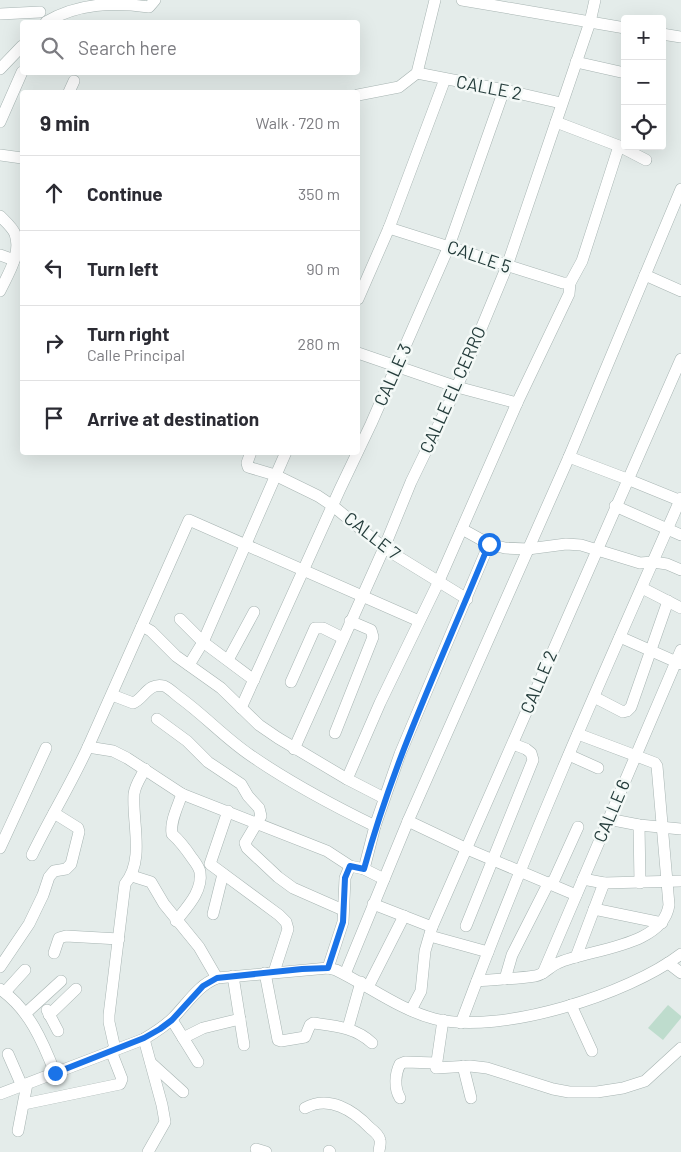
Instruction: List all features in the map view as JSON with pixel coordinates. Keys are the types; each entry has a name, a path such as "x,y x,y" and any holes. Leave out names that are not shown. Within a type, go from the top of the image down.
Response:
{"street":[{"path":"50,20 61,14 95,4 123,3 149,7 155,0"},
{"path":"360,94 399,87 417,73 434,0"},
{"path":"462,0 621,27"},
{"name":"CALLE EL CERRO","path":"294,749 384,548 411,482 457,386 507,266 590,22 594,0"},
{"path":"0,14 40,11"},
{"path":"666,35 681,37"},
{"path":"0,70 20,48"},
{"path":"576,62 621,72"},
{"name":"CALLE 2","path":"417,73 561,103"},
{"path":"0,122 21,75"},
{"path":"360,294 389,228 445,79"},
{"path":"70,90 74,81"},
{"name":"CALLE 3","path":"360,446 448,246 504,90"},
{"path":"556,122 618,146 646,160"},
{"path":"346,779 438,583 517,403 569,294 570,283 582,261 618,146"},
{"path":"0,155 20,158"},
{"path":"345,974 408,821 568,457 645,275 676,216 681,189"},
{"path":"0,216 15,233 18,246 14,260 0,290"},
{"name":"CALLE 5","path":"389,228 507,266 563,283 570,283"},
{"path":"0,255 14,260"},
{"path":"645,275 681,291"},
{"path":"360,354 457,386 517,403"},
{"name":"CALLE 2","path":"411,1010 421,991 425,952 431,932 615,506 681,359"},
{"name":"CALLE 7","path":"250,455 247,463 248,467 275,474 297,484 333,506 384,548 466,600"},
{"path":"189,665 204,642 284,455"},
{"name":"CALLE 3","path":"241,708 356,455"},
{"path":"461,1023 569,755 681,500 568,457"},
{"path":"615,506 681,535"},
{"path":"32,855 88,747 189,520 362,594 419,621"},
{"path":"462,529 489,544 505,548 528,549 566,544 581,545 640,563 667,564 681,570"},
{"path":"364,869 384,798 423,699 489,544"},
{"path":"642,588 681,608"},
{"path":"594,697 623,712 630,707 668,601"},
{"path":"228,660 254,612"},
{"path":"180,620 204,642 254,680"},
{"path":"335,733 373,637 371,630 350,622"},
{"path":"142,626 151,631 169,650 221,688 259,724 294,749 384,798"},
{"path":"291,682 315,628 319,627 343,638"},
{"path":"620,637 678,663"},
{"name":"CALLE 6","path":"543,973 635,756 678,663 681,650"},
{"path":"112,695 133,703 139,701 144,692 150,688 165,686 249,755 318,797 375,826"},
{"path":"157,719 187,741 208,762 241,784 248,796 259,808 261,816 245,843 247,848 278,877 293,888 343,910"},
{"path":"477,980 536,976 558,963 640,937 662,923 668,912 670,905 657,766 655,763 578,734"},
{"path":"466,926 532,760 531,753 513,744"},
{"path":"88,747 113,751 145,769 182,794 327,851 350,866 364,869 384,879"},
{"path":"0,848 46,748"},
{"path":"569,755 598,768"},
{"path":"24,1104 120,1084 122,1079 113,1050 109,1015 125,884 132,876 135,861 134,792 145,769"},
{"path":"182,794 173,820 172,834 205,867 223,874 286,922 288,929 270,972 278,1040 305,1037 310,1025 313,1023 348,1028 366,1037 372,1043"},
{"path":"176,921 193,900 228,811"},
{"path":"0,967 29,924 54,871 66,869 71,864 79,832 78,828 54,813"},
{"path":"608,819 681,828"},
{"path":"408,821 466,849 576,895"},
{"path":"639,824 640,883"},
{"path":"505,979 512,954 548,884 554,880 578,827"},
{"path":"328,968 343,922 345,878 350,866"},
{"path":"213,914 223,874"},
{"path":"132,876 151,882 176,921 199,947 217,978"},
{"path":"582,879 604,883 681,881"},
{"path":"576,957 604,883"},
{"path":"373,904 404,916 431,932 488,952"},
{"path":"594,909 662,923"},
{"path":"348,1028 365,985 404,916"},
{"path":"54,953 59,938 66,936 118,939"},
{"path":"0,1094 144,1038 172,1020 203,986 217,978 328,968 345,974 411,1010 443,1020 461,1023 498,1022 572,1005 631,982 668,963 681,954"},
{"path":"668,963 681,973"},
{"path":"25,970 2,990 26,1013 38,1034 55,1073"},
{"path":"233,976 244,1045"},
{"path":"26,1013 60,980"},
{"path":"49,1015 76,989"},
{"path":"41,1000 58,1031"},
{"path":"572,1005 592,1051"},
{"path":"172,1020 198,1062"},
{"path":"183,1038 203,1028 240,1020"},
{"path":"443,1020 436,1068 462,1066 487,1068 553,1089 569,1092 597,1092 623,1088 645,1081 681,1048"},
{"path":"144,1038 165,1122 151,1147"},
{"path":"8,1054 25,1085 24,1104 18,1131"},
{"path":"400,1098 396,1090 396,1084 400,1064 405,1062 436,1063"},
{"path":"151,1063 183,1092"},
{"path":"462,1066 470,1098"},
{"path":"305,1108 314,1103 321,1102 331,1103 352,1112 363,1120 377,1135 380,1140 379,1152"}],"green space":[{"path":"668,1005 681,1018 663,1040 648,1028"}],"route":[{"path":"55,1073 144,1038 160,1029 172,1020 209,981 233,976 328,968 343,922 345,878 350,866 364,869 375,826 400,754 489,544"}]}
